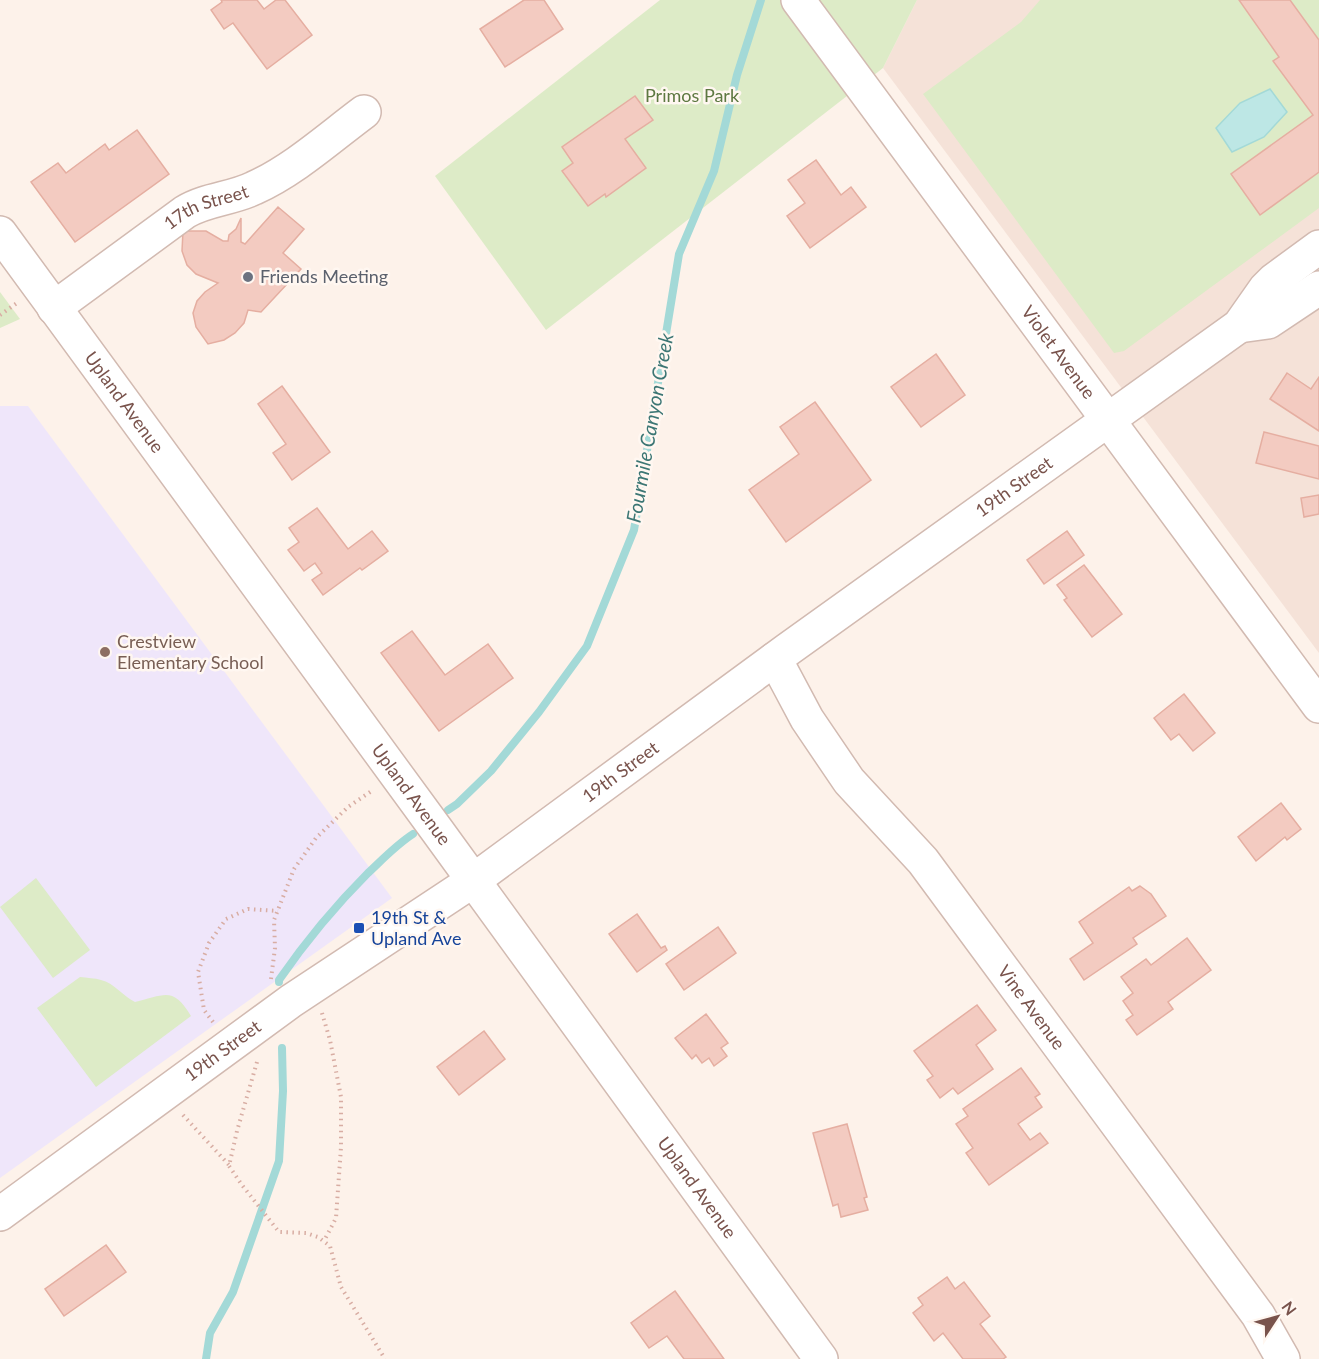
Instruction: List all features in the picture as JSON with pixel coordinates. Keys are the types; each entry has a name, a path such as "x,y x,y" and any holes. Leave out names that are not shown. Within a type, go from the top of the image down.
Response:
{"street":[{"name":"Violet Avenue","path":"798,0 1319,706"},
{"name":"17th Street","path":"54,308 189,210 257,187 303,157 364,112"},
{"name":"Upland Avenue","path":"0,233 474,880 821,1359"},
{"name":"19th Street","path":"0,1214 309,989 474,880 775,659 1239,326 1274,280 1319,247"},
{"name":"19th Street","path":"1239,326 1268,322 1319,288"},
{"name":"Vine Avenue","path":"775,659 807,718 849,781 923,861 1258,1315 1283,1359"}],"path":[{"path":"269,988 275,948 274,920 294,869 316,838 348,807 395,773"},
{"path":"218,1029 204,1010 198,972 208,943 225,919 248,909 278,911"},
{"path":"309,989 320,1006 330,1040 341,1097 341,1147 336,1218 324,1241"},
{"path":"229,1166 257,1062"},
{"path":"179,1110 229,1166 279,1232 306,1233 318,1237 330,1246 341,1287 385,1359"}],"shaded area":[{"path":"917,0 1319,0 1319,653 883,68"},
{"name":"Crestview Elementary School","path":"0,406 28,406 392,898 0,1178"}],"green space":[{"name":"Primos Park","path":"660,0 917,0 883,68 546,330 435,176"},
{"path":"1040,0 1319,0 1319,208 1124,351 1114,353 923,94 1021,22"},
{"path":"0,292 20,319 0,328"},
{"path":"36,878 90,950 53,978 0,907"},
{"path":"80,977 106,982 135,1002 168,995 179,1000 191,1016 96,1087 37,1008"}],"water":[{"path":"1270,89 1287,112 1264,137 1232,152 1216,128 1240,103"}],"building":[{"path":"221,0 257,0 264,9 276,0 285,0 312,35 267,69 233,23 224,29 211,10 222,2"},
{"path":"524,0 544,0 563,29 505,67 480,29"},
{"path":"1239,0 1290,0 1319,40 1319,172 1260,215 1231,174 1313,115 1273,61 1279,57"},
{"path":"635,96 653,120 625,139 646,168 606,197 605,194 588,206 562,171 573,163 562,147"},
{"path":"137,130 169,174 75,242 31,182 58,163 66,173 105,144 109,150"},
{"path":"816,160 841,195 851,187 866,207 810,248 787,216 805,203 788,180"},
{"name":"Friends Meeting","path":"278,207 304,229 283,253 301,269 261,312 248,310 244,323 235,333 224,340 208,344 196,327 193,313 197,301 218,283 196,274 187,265 182,251 183,231 206,231 223,241 228,241 229,235 236,229 241,218 241,242 245,244"},
{"path":"936,354 965,395 921,427 891,387"},
{"path":"1287,373 1311,389 1319,377 1319,431 1270,399"},
{"path":"282,386 330,452 292,480 273,453 286,444 258,404"},
{"path":"815,402 871,480 786,542 749,490 799,454 780,427"},
{"path":"1264,432 1319,446 1319,479 1256,463"},
{"path":"1319,495 1319,514 1304,517 1301,498"},
{"path":"317,508 348,549 372,531 388,551 323,595 312,580 322,573 315,563 304,571 288,550 299,542 289,528"},
{"path":"1067,531 1084,555 1044,584 1027,560"},
{"path":"1084,565 1122,614 1092,637 1064,600 1067,598 1057,585"},
{"path":"412,631 445,675 488,644 513,678 439,731 381,653"},
{"path":"1184,694 1215,733 1193,751 1179,734 1171,740 1154,718"},
{"path":"1281,803 1301,829 1287,840 1285,837 1256,861 1238,837"},
{"path":"1140,886 1151,894 1166,916 1133,938 1137,944 1084,980 1070,959 1093,943 1079,922 1129,887 1132,891"},
{"path":"637,914 661,948 665,946 667,950 637,972 609,934"},
{"path":"718,927 736,953 684,990 666,964"},
{"path":"1187,938 1211,970 1168,1002 1173,1009 1137,1035 1126,1020 1133,1015 1123,1001 1133,993 1121,977 1146,959 1151,965"},
{"path":"977,1005 996,1030 976,1045 993,1069 958,1094 953,1088 940,1098 927,1080 933,1076 914,1051"},
{"path":"706,1014 728,1043 721,1048 727,1056 714,1066 709,1058 702,1063 696,1055 692,1059 675,1038"},
{"path":"484,1031 505,1059 459,1095 437,1067"},
{"path":"1021,1068 1040,1094 1035,1097 1042,1107 1018,1124 1030,1140 1040,1133 1048,1143 989,1185 966,1153 973,1148 956,1124 968,1116 963,1109"},
{"path":"847,1124 867,1197 864,1198 868,1210 841,1217 838,1204 833,1206 813,1133"},
{"path":"106,1245 126,1272 64,1316 45,1289"},
{"path":"947,1277 955,1289 964,1282 990,1316 980,1324 1006,1357 1003,1359 963,1359 943,1333 934,1341 913,1313 923,1305 918,1298"},
{"path":"675,1291 724,1359 684,1359 667,1336 649,1348 631,1323"}],"waterway":[{"name":"Fourmile Canyon Creek","path":"448,810 491,771 539,712 587,646 634,530 679,254 714,171 737,75 761,0"},
{"name":"Fourmile Canyon Creek","path":"279,982 300,951 344,898 390,852 413,834"},
{"name":"Fourmile Canyon Creek","path":"206,1359 210,1333 233,1292 279,1161 283,1091 282,1048"}],"place":[{"name":"Friends Meeting","path":"248,277"},
{"name":"Crestview Elementary School","path":"105,652"},
{"name":"19th St & Upland Ave","path":"359,928"}]}
